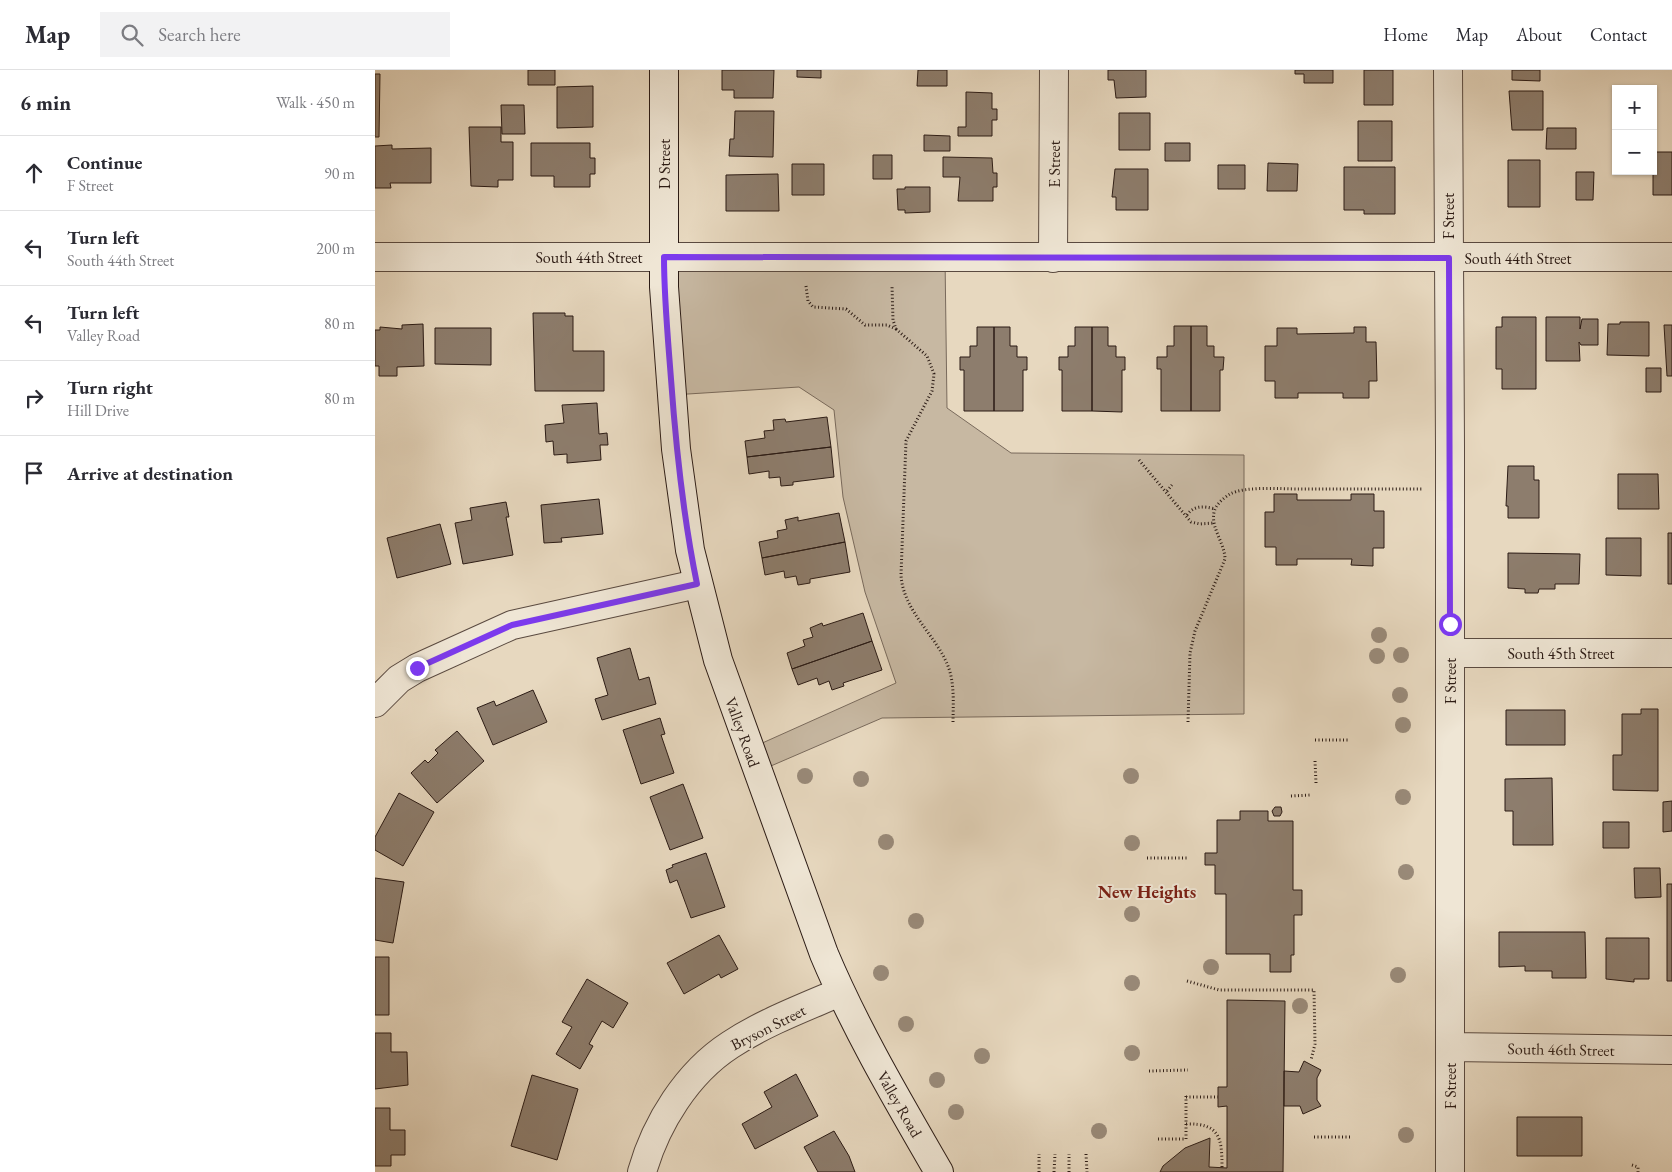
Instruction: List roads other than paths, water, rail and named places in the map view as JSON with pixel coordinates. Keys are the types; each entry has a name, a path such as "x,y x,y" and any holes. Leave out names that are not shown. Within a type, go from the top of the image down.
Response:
{"street":[{"name":"D Street","path":"664,70 664,257"},
{"name":"E Street","path":"1053,258 1054,70"},
{"name":"F Street","path":"1448,70 1450,1172"},
{"name":"South 44th Street","path":"375,257 1672,257"},
{"name":"Valley Road","path":"664,257 664,287 684,515 697,584 718,660 739,723 840,992 874,1058 939,1172"},
{"path":"375,703 399,679 417,668 512,625 697,584"},
{"name":"South 45th Street","path":"1450,653 1672,653"},
{"name":"Bryson Street","path":"642,1172 653,1141 671,1106 714,1057 744,1037 840,992"},
{"name":"South 46th Street","path":"1449,1047 1672,1050"}],"district":[{"name":"New Heights","path":"1147,892"}]}
